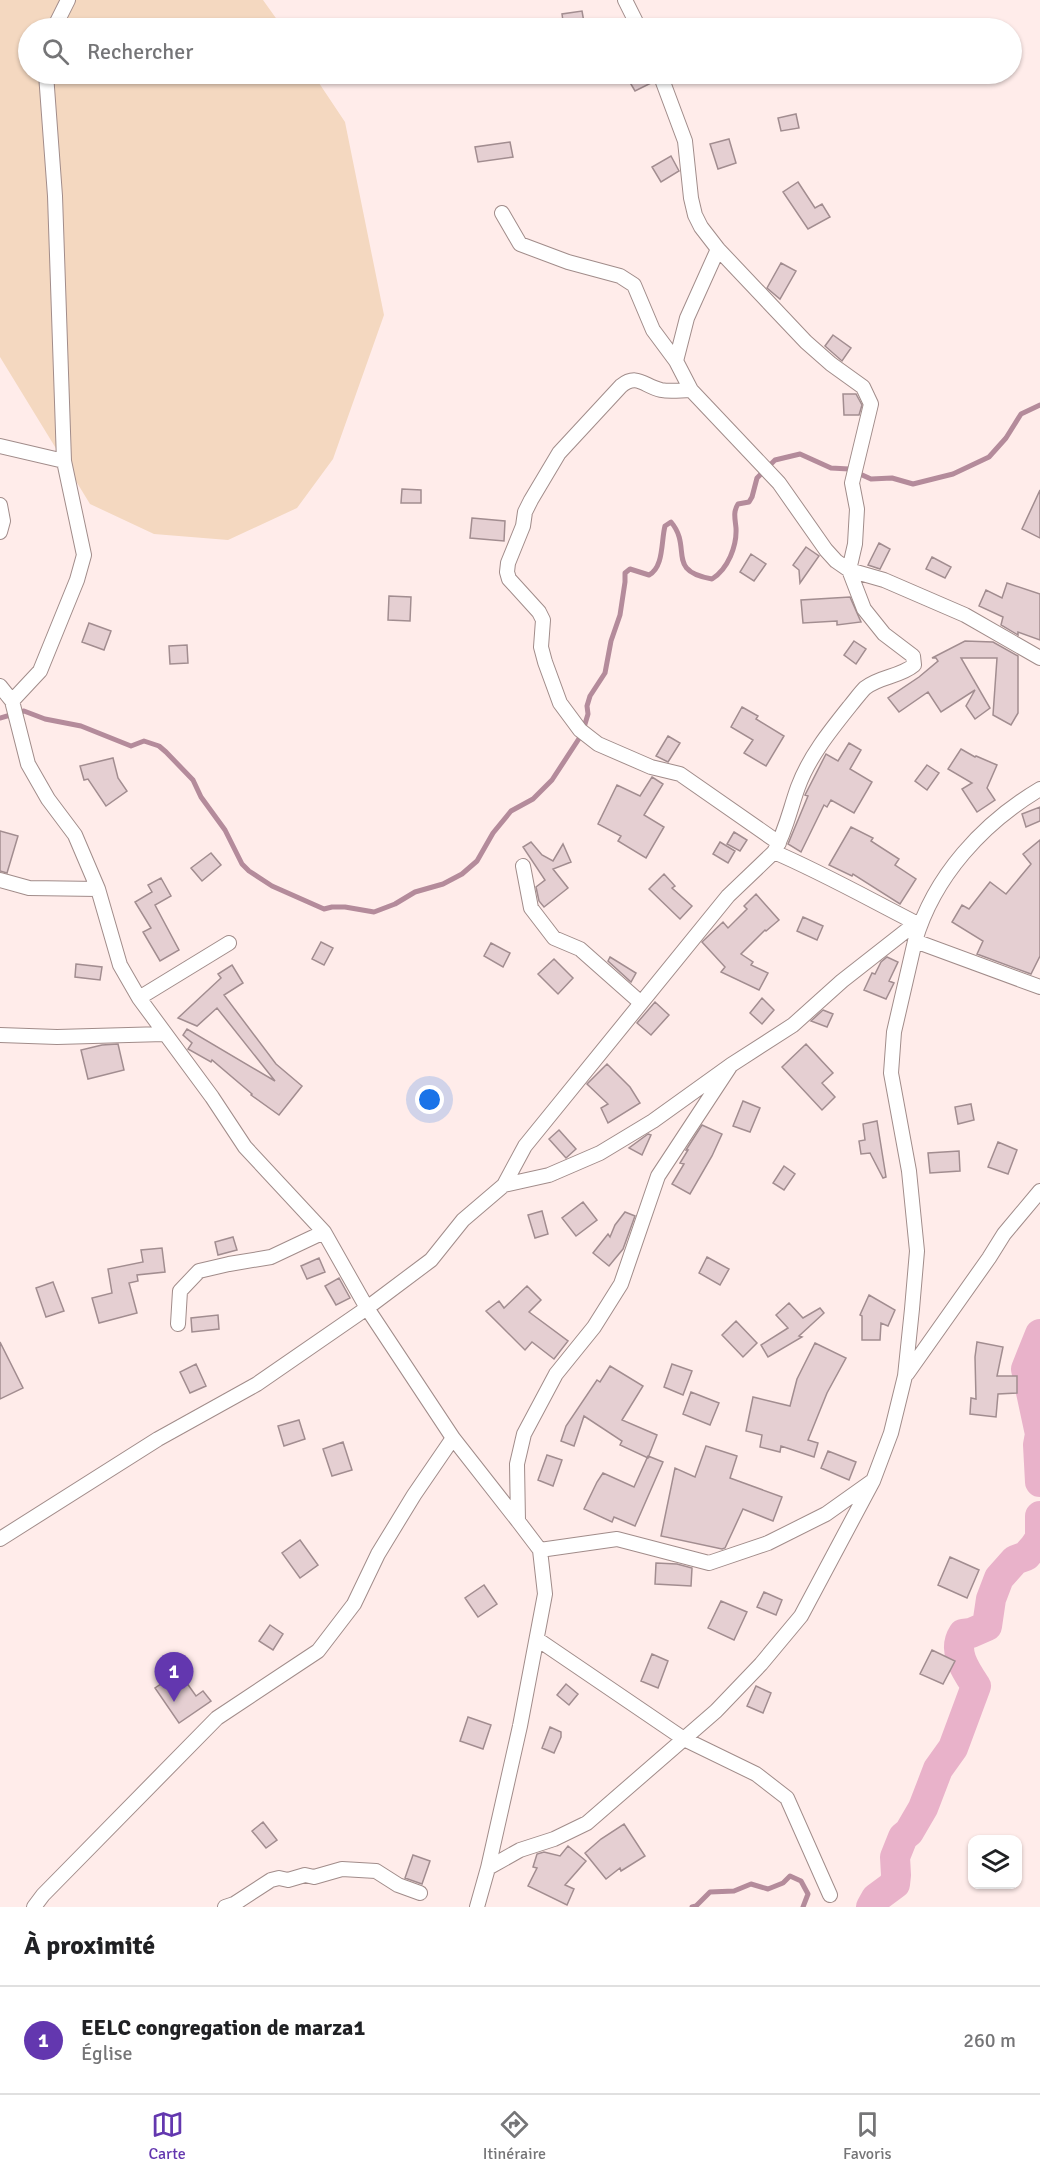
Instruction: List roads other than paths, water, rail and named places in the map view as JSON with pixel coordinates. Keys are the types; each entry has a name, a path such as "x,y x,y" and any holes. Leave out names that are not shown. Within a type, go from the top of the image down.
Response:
{"street":[{"path":"59,18 68,0"},
{"path":"625,0 634,18"},
{"path":"12,701 40,671 84,555 64,461 55,196 47,84"},
{"path":"0,1539 158,1439 257,1384 367,1308 431,1260 463,1220 504,1185 525,1146 728,896 776,848 786,827 798,788 812,758 836,723 865,689 880,679 905,672 914,664 913,656 884,634 864,609 849,570 855,544 857,509 852,483 871,404 863,387 806,342 718,249 695,215 690,198 685,141 664,84"},
{"path":"502,213 520,244 548,255 620,276 634,285 653,330 676,361 691,390 779,483 836,561 849,570 884,580 965,615 1040,658"},
{"path":"676,361 687,318 718,249"},
{"path":"691,390 668,391 635,379 628,380 559,453 525,512 523,526 508,563 507,572 509,579 539,612 543,620 540,647 560,704 580,730 598,744 651,767 681,774 776,848 917,931 1040,987"},
{"path":"0,446 64,461"},
{"path":"0,505 3,520 0,532"},
{"path":"0,686 12,701 28,764 48,799 75,835 98,889 120,965 140,998 212,1097 245,1147 324,1232 367,1308 453,1438 540,1550 545,1594 520,1725 477,1907"},
{"path":"488,1868 520,1850 554,1839 587,1823 716,1711 762,1664 801,1616 873,1481 891,1433 905,1376 917,1251 909,1171 891,1073 894,1032 917,931 936,890 969,847 1014,804 1040,789"},
{"path":"523,866 531,908 554,938 580,949 642,1003"},
{"path":"0,880 28,888 98,889"},
{"path":"504,1185 549,1175 600,1153 653,1121 792,1024 842,981 917,931"},
{"path":"140,998 229,943"},
{"path":"0,1035 57,1037 164,1034"},
{"path":"518,1521 517,1464 524,1434 556,1374 594,1327 621,1284 658,1176 731,1065"},
{"path":"905,1376 978,1275 1004,1234 1040,1191"},
{"path":"178,1324 180,1291 199,1271 271,1257 324,1232"},
{"path":"34,1907 43,1895 218,1718 318,1651 354,1604 378,1554 414,1495 453,1438"},
{"path":"540,1550 617,1539 709,1563 768,1543 826,1514 873,1481"},
{"path":"537,1638 684,1739 756,1774 787,1798 830,1895"},
{"path":"225,1907 234,1904 271,1880 279,1878 288,1880 305,1875 314,1877 342,1869 376,1871 398,1885 420,1893"}],"waterway":[{"path":"0,718 24,711 45,719 81,726 131,746 144,741 159,746 193,780 201,797 225,830 242,864 249,871 272,886 324,909 345,907 374,912 395,904 415,892 443,884 462,874 477,861 493,833 511,811 533,799 552,780 582,734 590,696 605,673 611,641 620,615 625,573 630,569 649,575 654,571 660,560 665,526 671,522 677,532 684,564 689,570 712,579 723,569 733,549 736,535 736,507 738,504 749,502 757,478 775,460 800,454 831,468 849,469 871,479 892,478 913,484 953,474 989,457 1006,438 1021,414 1040,405"},
{"path":"1040,1334 1026,1369 1040,1434 1038,1445 1040,1482"},
{"path":"871,1907 876,1898 895,1884 895,1857 903,1837 909,1832 923,1808 938,1769 953,1748 976,1686 962,1661 960,1640 963,1634 987,1626 991,1599 999,1578 1015,1560 1026,1556 1040,1538 1040,1516"},
{"path":"692,1907 710,1892 734,1891 751,1884 768,1889 783,1883 790,1876 801,1881 808,1894 803,1907"}],"place":[{"name":"EELC congregation de marza1","path":"174,1702"}]}
